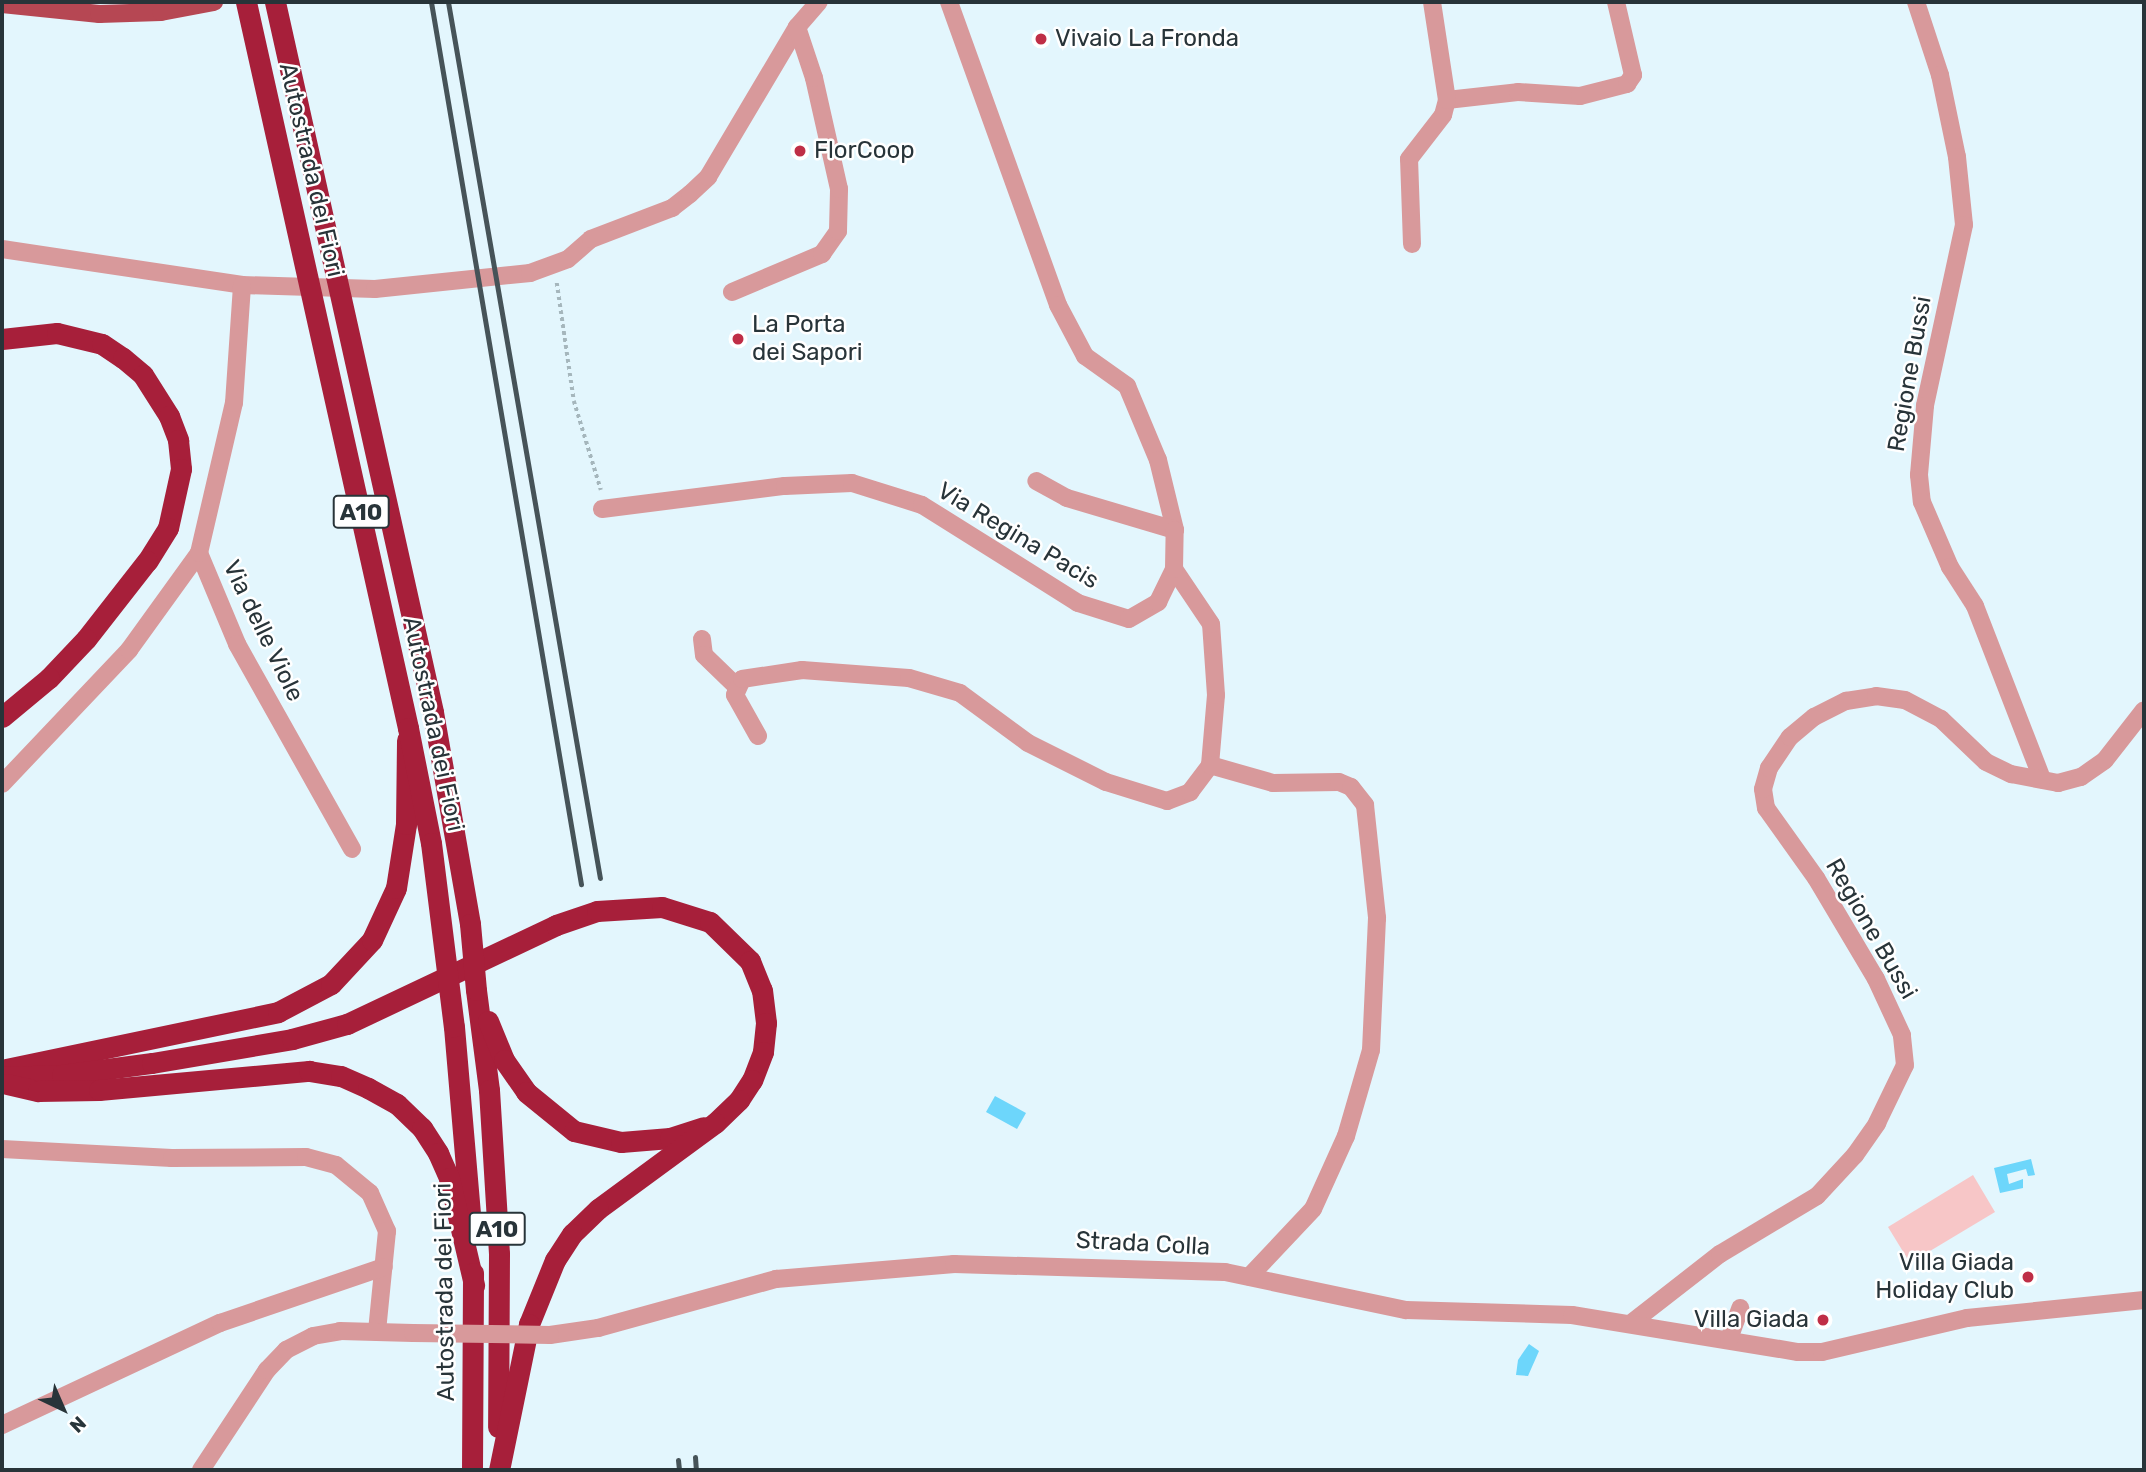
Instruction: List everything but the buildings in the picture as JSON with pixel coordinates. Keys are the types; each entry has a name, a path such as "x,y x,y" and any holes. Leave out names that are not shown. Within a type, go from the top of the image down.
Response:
{"highway":[{"name":"Autostrada dei Fiori","path":"246,2 408,727 431,843 454,1027 474,1285 472,1470"},
{"name":"Autostrada dei Fiori","path":"275,2 433,712 470,923 489,1090 499,1254 498,1470"},
{"path":"2,339 57,333 102,344 123,358 143,375 164,407 178,440 181,469 168,528 147,561 86,639 50,678 2,717"},
{"path":"2,1070 40,1058 278,1012 331,984 363,951 385,916 403,857 408,727"},
{"path":"2,1077 62,1075 292,1039 347,1024 398,1003 577,918 633,905 662,907 710,922 731,939 750,961 762,990 766,1023 763,1052 739,1100 715,1123 598,1209 572,1234 555,1261 529,1324 498,1470"},
{"path":"476,990 504,1060 526,1092 574,1131 601,1140 648,1141 715,1123"},
{"path":"2,1083 38,1091 99,1090 309,1071 341,1076 397,1104 422,1128 438,1153 449,1178 474,1285"}],"main road":[{"path":"2,4 99,14 161,12 214,2"}],"street":[{"path":"2,249 242,285 375,289 530,274 554,264 591,239 672,208 690,194 708,177 797,27 819,2"},
{"name":"Via Regina Pacis","path":"605,509 785,486 852,484 922,505 1078,603 1129,619 1149,611 1158,602 1174,569 1175,530 1158,460 1127,386 1085,356 1058,305 949,2"},
{"path":"1412,244 1409,159 1443,115 1447,100 1432,2"},
{"path":"1447,100 1518,92 1580,96 1627,84 1633,75 1616,2"},
{"name":"Regione Bussi","path":"1916,2 1940,75 1957,157 1964,225 1925,406 1919,475 1922,502 1950,566 1975,606 2042,779"},
{"path":"732,292 822,254 838,231 839,189 814,78 797,27"},
{"path":"199,553 234,404 242,285"},
{"path":"1037,481 1067,498 1175,530"},
{"name":"Via delle Viole","path":"2,784 129,650 199,553"},
{"name":"Via delle Viole","path":"199,553 237,644 352,849"},
{"path":"758,736 735,695 736,686 742,679 768,672 802,670 933,681 960,693 1028,743 1106,782 1167,801 1190,792 1210,765 1216,695 1211,624 1174,569"},
{"path":"702,639 704,654 736,686"},
{"name":"Regione Bussi","path":"1630,1324 1720,1254 1817,1196 1855,1156 1877,1123 1905,1065 1902,1035 1863,956 1816,878 1766,808 1763,789 1769,768 1790,737 1814,716 1846,701 1876,696 1905,700 1941,719 1986,762 2011,774 2058,783 2081,777 2105,760 2144,710"},
{"path":"1210,765 1273,783 1339,782 1351,787 1365,805 1376,906 1370,1050 1346,1136 1313,1209 1249,1277"},
{"path":"2,1149 172,1158 322,1160 350,1173 378,1205 387,1231 377,1332"},
{"name":"Strada Colla","path":"201,1470 267,1370 286,1350 313,1336 377,1332 550,1335 636,1319 776,1279 816,1275 954,1264 1191,1270 1249,1277 1406,1310 1533,1312 1822,1352 1955,1320 2144,1300"},
{"path":"2,1425 220,1323 384,1267"},
{"path":"1729,1339 1740,1308"}],"path":[{"path":"554,264 574,401 605,509"}],"shaded area":[{"path":"1973,1175 1995,1212 1910,1263 1888,1227"}],"water":[{"path":"995,1096 1026,1113 1017,1129 986,1112"},
{"path":"2031,1159 2035,1175 2028,1176 2026,1169 2007,1174 2009,1184 2023,1179 2023,1188 2000,1193 1994,1168"},
{"path":"1529,1344 1539,1351 1528,1376 1516,1375 1518,1360"}],"railway":[{"path":"431,2 581,884"},
{"path":"448,2 600,878"},
{"path":"695,1457 696,1470"},
{"path":"678,1460 679,1470"}],"place":[{"name":"Vivaio La Fronda","path":"1041,39"},
{"name":"FlorCoop","path":"800,151"},
{"name":"La Porta dei Sapori","path":"738,339"},
{"name":"Villa Giada Holiday Club","path":"2028,1277"},
{"name":"Villa Giada","path":"1823,1320"}]}
